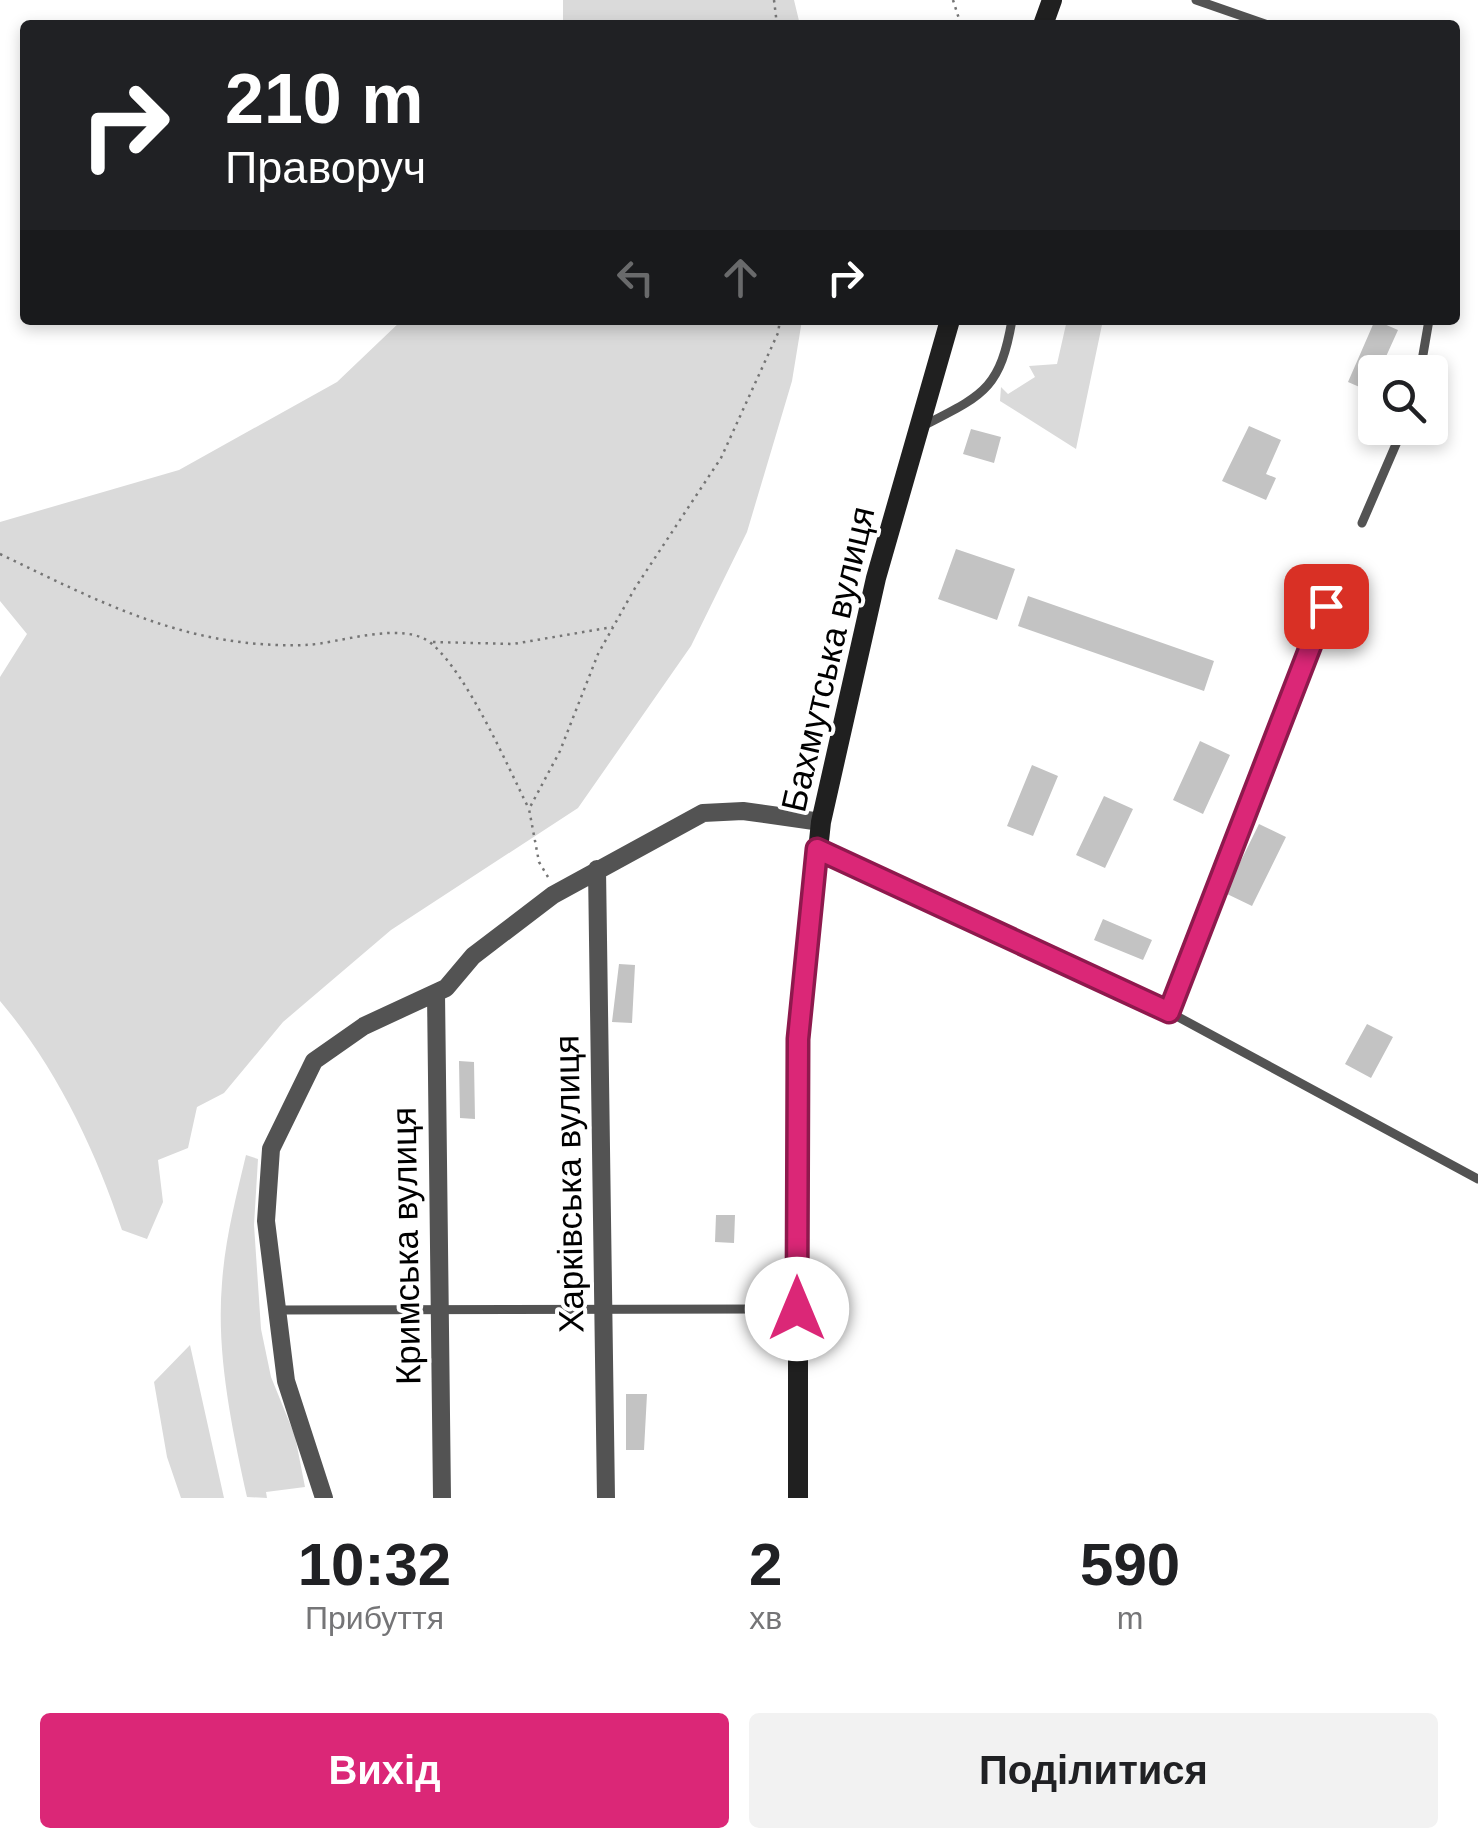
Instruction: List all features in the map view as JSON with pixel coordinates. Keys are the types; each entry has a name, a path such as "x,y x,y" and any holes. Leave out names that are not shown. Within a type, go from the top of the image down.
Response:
{"main road":[{"name":"Бахмутська вулиця","path":"798,1498 798,1039 817,849 876,578 949,325"}],"street":[{"path":"324,1498 286,1381 274,1310 266,1221 271,1149 314,1060 364,1026 446,988 473,956 558,891 703,814 743,810 821,822"},
{"name":"Харківська вулиця","path":"597,869 606,1498"},
{"name":"Кримська вулиця","path":"436,992 442,1498"}],"lane":[{"path":"1196,0 1254,20"},
{"path":"920,427 976,396 995,380 1005,364 1011,325"},
{"path":"1423,355 1428,325"},
{"path":"1362,524 1396,445"},
{"path":"1169,1012 1326,606"},
{"path":"817,849 1169,1012 1478,1178"},
{"path":"274,1310 604,1306 797,1309"}],"path":[{"path":"528,809 560,751 614,626 721,458 779,325"},
{"path":"0,554 106,606 202,639 307,645 368,634 410,635 431,642 513,644 614,626"},
{"path":"431,642 480,712 528,809 540,862 558,891"}],"shaded area":[{"path":"563,0 794,0 799,20 563,20"},
{"path":"397,325 801,325 792,381 747,532 691,646 578,808 391,930 283,1022 224,1093 197,1107 188,1148 158,1160 163,1202 147,1239 122,1230 72,1110 39,1053 0,1001 0,677 27,634 0,601 0,522 179,470 337,382"},
{"path":"1066,325 1102,325 1076,449 1000,401 1001,387 1008,394 1035,377 1029,366 1057,364"},
{"path":"246,1155 258,1159 254,1225 261,1329 271,1377 295,1436 305,1487 266,1492 267,1498 247,1497 231,1418 221,1337 226,1251"},
{"path":"190,1345 224,1498 181,1498 167,1457 154,1382"}],"building":[{"path":"1373,325 1398,330 1387,355 1360,355"},
{"path":"1358,359 1358,386 1348,382"},
{"path":"1249,426 1281,440 1266,474 1276,478 1266,500 1222,481"},
{"path":"971,429 1001,437 994,463 963,454"},
{"path":"956,549 1015,569 997,620 938,599"},
{"path":"1028,596 1214,661 1204,691 1018,626"},
{"path":"1200,741 1230,755 1203,814 1173,800"},
{"path":"1032,765 1058,776 1033,836 1007,826"},
{"path":"1104,796 1133,809 1105,868 1076,855"},
{"path":"1259,824 1286,837 1252,906 1225,893"},
{"path":"1103,919 1152,940 1143,960 1094,940"},
{"path":"619,964 635,965 632,1023 612,1022"},
{"path":"1367,1024 1393,1037 1371,1078 1345,1064"},
{"path":"459,1061 474,1062 475,1119 460,1118"},
{"path":"716,1215 735,1215 734,1243 715,1242"},
{"path":"626,1394 647,1394 644,1450 626,1450"}],"route":[{"path":"797,1309 798,1039 817,849 1169,1012 1326,606"}]}
